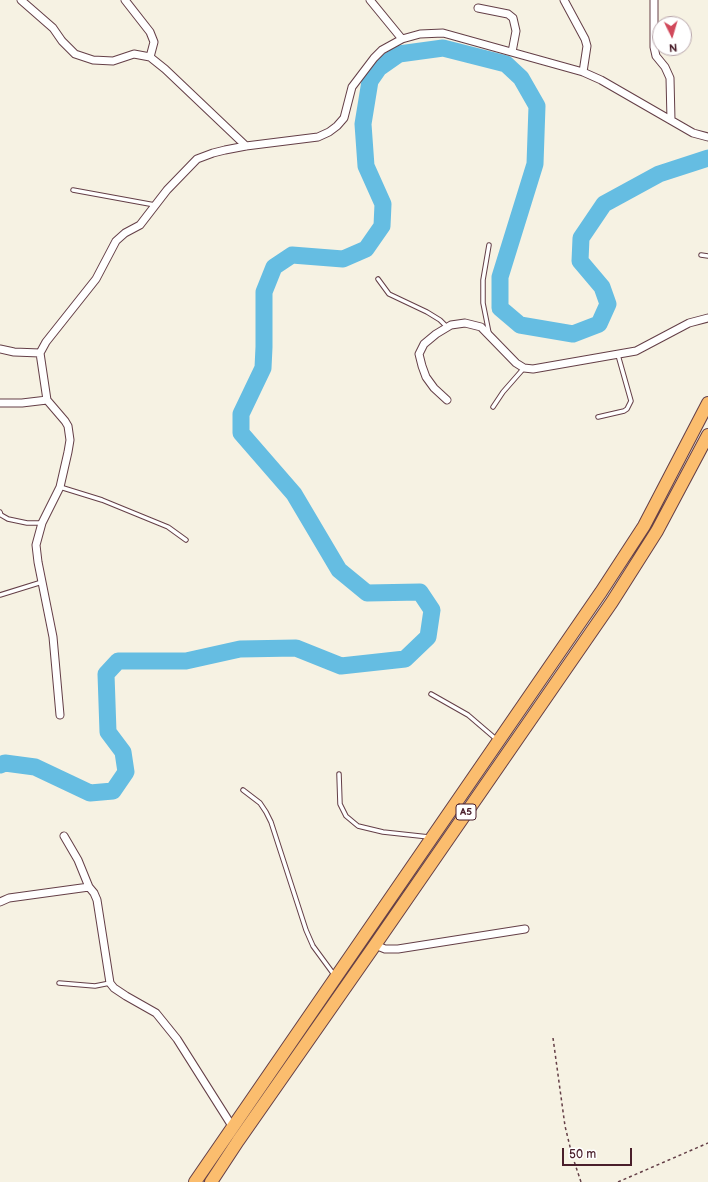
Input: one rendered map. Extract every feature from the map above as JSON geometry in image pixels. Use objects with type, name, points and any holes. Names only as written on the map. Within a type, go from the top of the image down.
[{"type":"highway","name":"A5","points":[[195,1182],[232,1126],[601,592],[644,526],[708,403]]},
{"type":"highway","name":"A5","points":[[212,1182],[238,1141],[376,945],[612,602],[657,531],[708,435]]},
{"type":"street","points":[[21,0],[53,28],[62,41],[75,54],[93,60],[113,61],[134,54],[150,57],[165,69],[246,146]]},
{"type":"street","points":[[125,0],[150,32],[154,42],[150,57]]},
{"type":"street","points":[[131,8],[135,0]]},
{"type":"street","points":[[370,0],[402,39]]},
{"type":"street","points":[[564,0],[585,39],[587,46],[583,72]]},
{"type":"street","points":[[654,0],[654,47],[656,56],[665,67],[670,78],[671,120]]},
{"type":"street","points":[[478,8],[508,14],[513,18],[516,31],[512,52]]},
{"type":"street","points":[[60,715],[53,637],[36,545],[42,523],[60,487],[70,440],[68,426],[47,400],[40,353],[46,342],[96,279],[116,241],[125,233],[140,225],[167,190],[197,159],[213,153],[246,146],[318,137],[329,132],[344,118],[352,87],[368,65],[382,50],[402,39],[420,34],[443,33],[583,72],[601,80],[693,133],[708,137]]},
{"type":"street","points":[[447,400],[434,388],[426,376],[422,366],[420,354],[424,344],[436,334],[451,325],[465,323],[481,327],[516,363],[524,368],[533,369],[636,351],[689,323],[708,318]]},
{"type":"street","points":[[0,349],[14,352],[40,353]]},
{"type":"street","points":[[0,403],[22,403],[47,400]]},
{"type":"street","points":[[64,836],[78,860],[88,887],[94,893],[97,900],[110,983],[114,988],[126,996],[156,1013],[177,1039],[232,1126]]},
{"type":"street","points":[[0,902],[9,898],[88,887]]},
{"type":"street","points":[[376,945],[385,949],[398,949],[525,929]]},
{"type":"lane","points":[[73,190],[155,205]]},
{"type":"lane","points":[[489,245],[483,280],[483,303],[489,334]]},
{"type":"lane","points":[[701,255],[708,256]]},
{"type":"lane","points":[[378,279],[388,294],[426,312],[440,320],[447,327]]},
{"type":"lane","points":[[598,417],[624,411],[627,409],[631,401],[618,355]]},
{"type":"lane","points":[[493,407],[503,392],[524,368]]},
{"type":"lane","points":[[60,487],[102,500],[168,527],[186,540]]},
{"type":"lane","points":[[0,512],[8,519],[28,523],[42,523]]},
{"type":"lane","points":[[0,595],[42,582]]},
{"type":"lane","points":[[431,694],[468,715],[499,741]]},
{"type":"lane","points":[[339,774],[340,804],[346,816],[358,826],[383,832],[432,837]]},
{"type":"lane","points":[[243,790],[260,803],[271,822],[311,941],[317,952],[336,976]]},
{"type":"lane","points":[[59,983],[80,986],[95,986],[110,983]]},
{"type":"path","points":[[553,1038],[565,1126],[572,1155],[581,1182]]},
{"type":"path","points":[[618,1182],[708,1143]]},
{"type":"waterway","points":[[0,765],[5,763],[35,767],[90,793],[113,791],[126,772],[123,752],[108,732],[106,674],[118,661],[186,661],[240,649],[296,648],[341,666],[405,659],[428,637],[432,610],[420,592],[367,593],[339,570],[294,494],[241,433],[241,414],[263,368],[264,292],[274,267],[292,255],[343,259],[366,249],[382,226],[383,204],[366,166],[363,124],[370,81],[379,68],[399,54],[443,48],[506,64],[521,78],[537,106],[535,164],[500,277],[500,308],[520,325],[573,334],[599,324],[608,304],[602,287],[580,261],[581,238],[604,204],[659,174],[708,158]]}]
